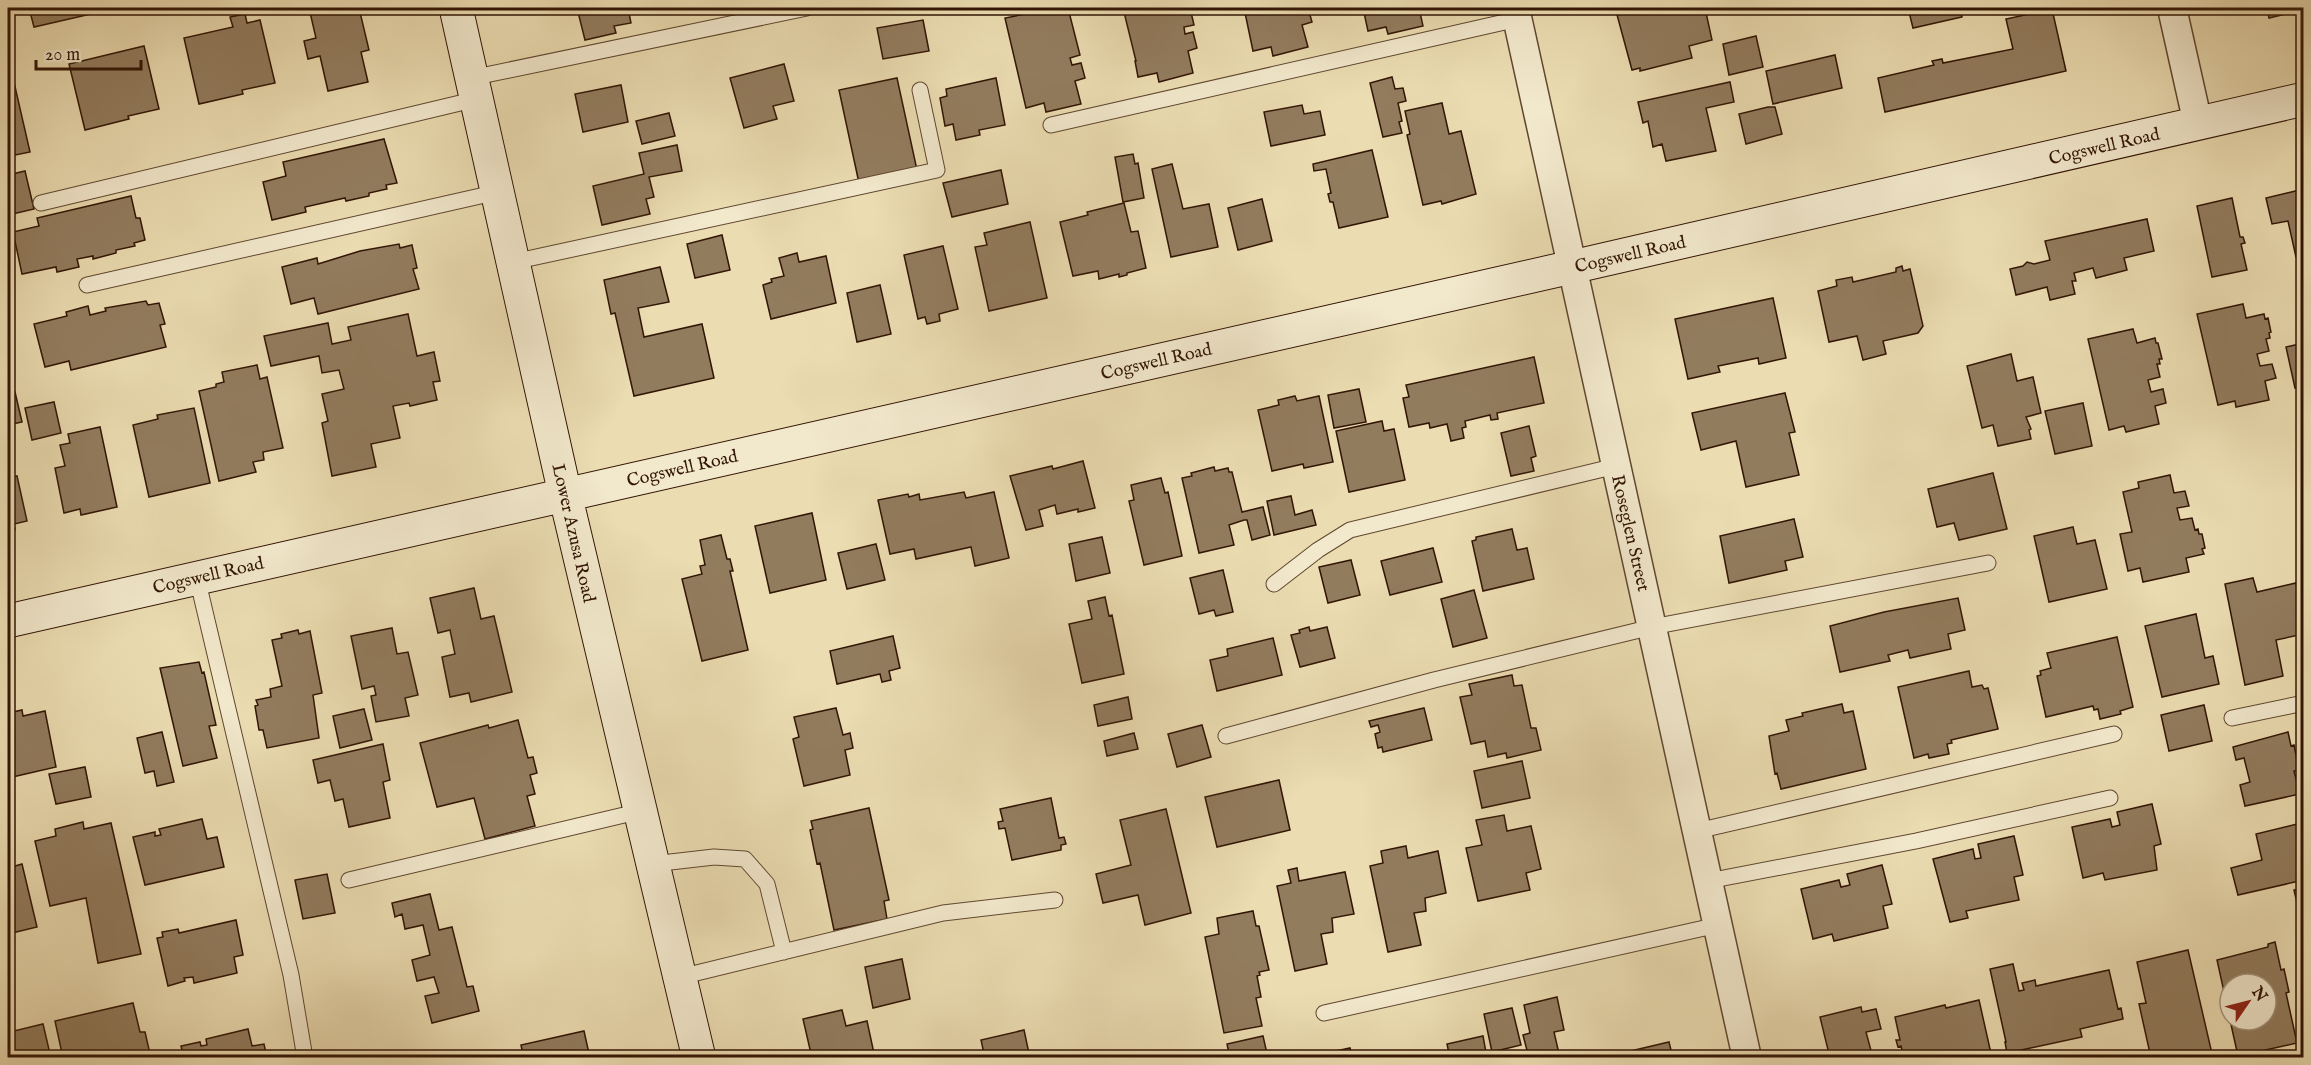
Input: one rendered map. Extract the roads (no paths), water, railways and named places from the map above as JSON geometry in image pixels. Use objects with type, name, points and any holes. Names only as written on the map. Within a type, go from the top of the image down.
[{"type":"street","name":"Lower Azusa Road","points":[[456,8],[565,494],[699,1058]]},
{"type":"street","points":[[2172,8],[2198,124]]},
{"type":"street","name":"Roseglen Street","points":[[1516,13],[1747,1058]]},
{"type":"street","name":"Cogswell Road","points":[[8,621],[2304,99]]},
{"type":"lane","points":[[41,204],[474,89],[807,8]]},
{"type":"lane","points":[[1051,125],[1516,13]]},
{"type":"lane","points":[[513,262],[937,170],[920,90]]},
{"type":"lane","points":[[87,285],[498,192]]},
{"type":"lane","points":[[1274,584],[1318,550],[1350,530],[1616,466]]},
{"type":"lane","points":[[1226,736],[1434,680],[1652,627],[1988,563]]},
{"type":"lane","points":[[197,578],[288,964],[305,1058]]},
{"type":"lane","points":[[2232,718],[2304,703]]},
{"type":"lane","points":[[1697,831],[2114,734]]},
{"type":"lane","points":[[1708,881],[1916,841],[2110,798]]},
{"type":"lane","points":[[349,880],[640,811]]},
{"type":"lane","points":[[653,864],[714,857],[745,859],[767,884],[784,952]]},
{"type":"lane","points":[[680,977],[943,913],[1055,900]]},
{"type":"lane","points":[[1324,1013],[1718,925]]}]
